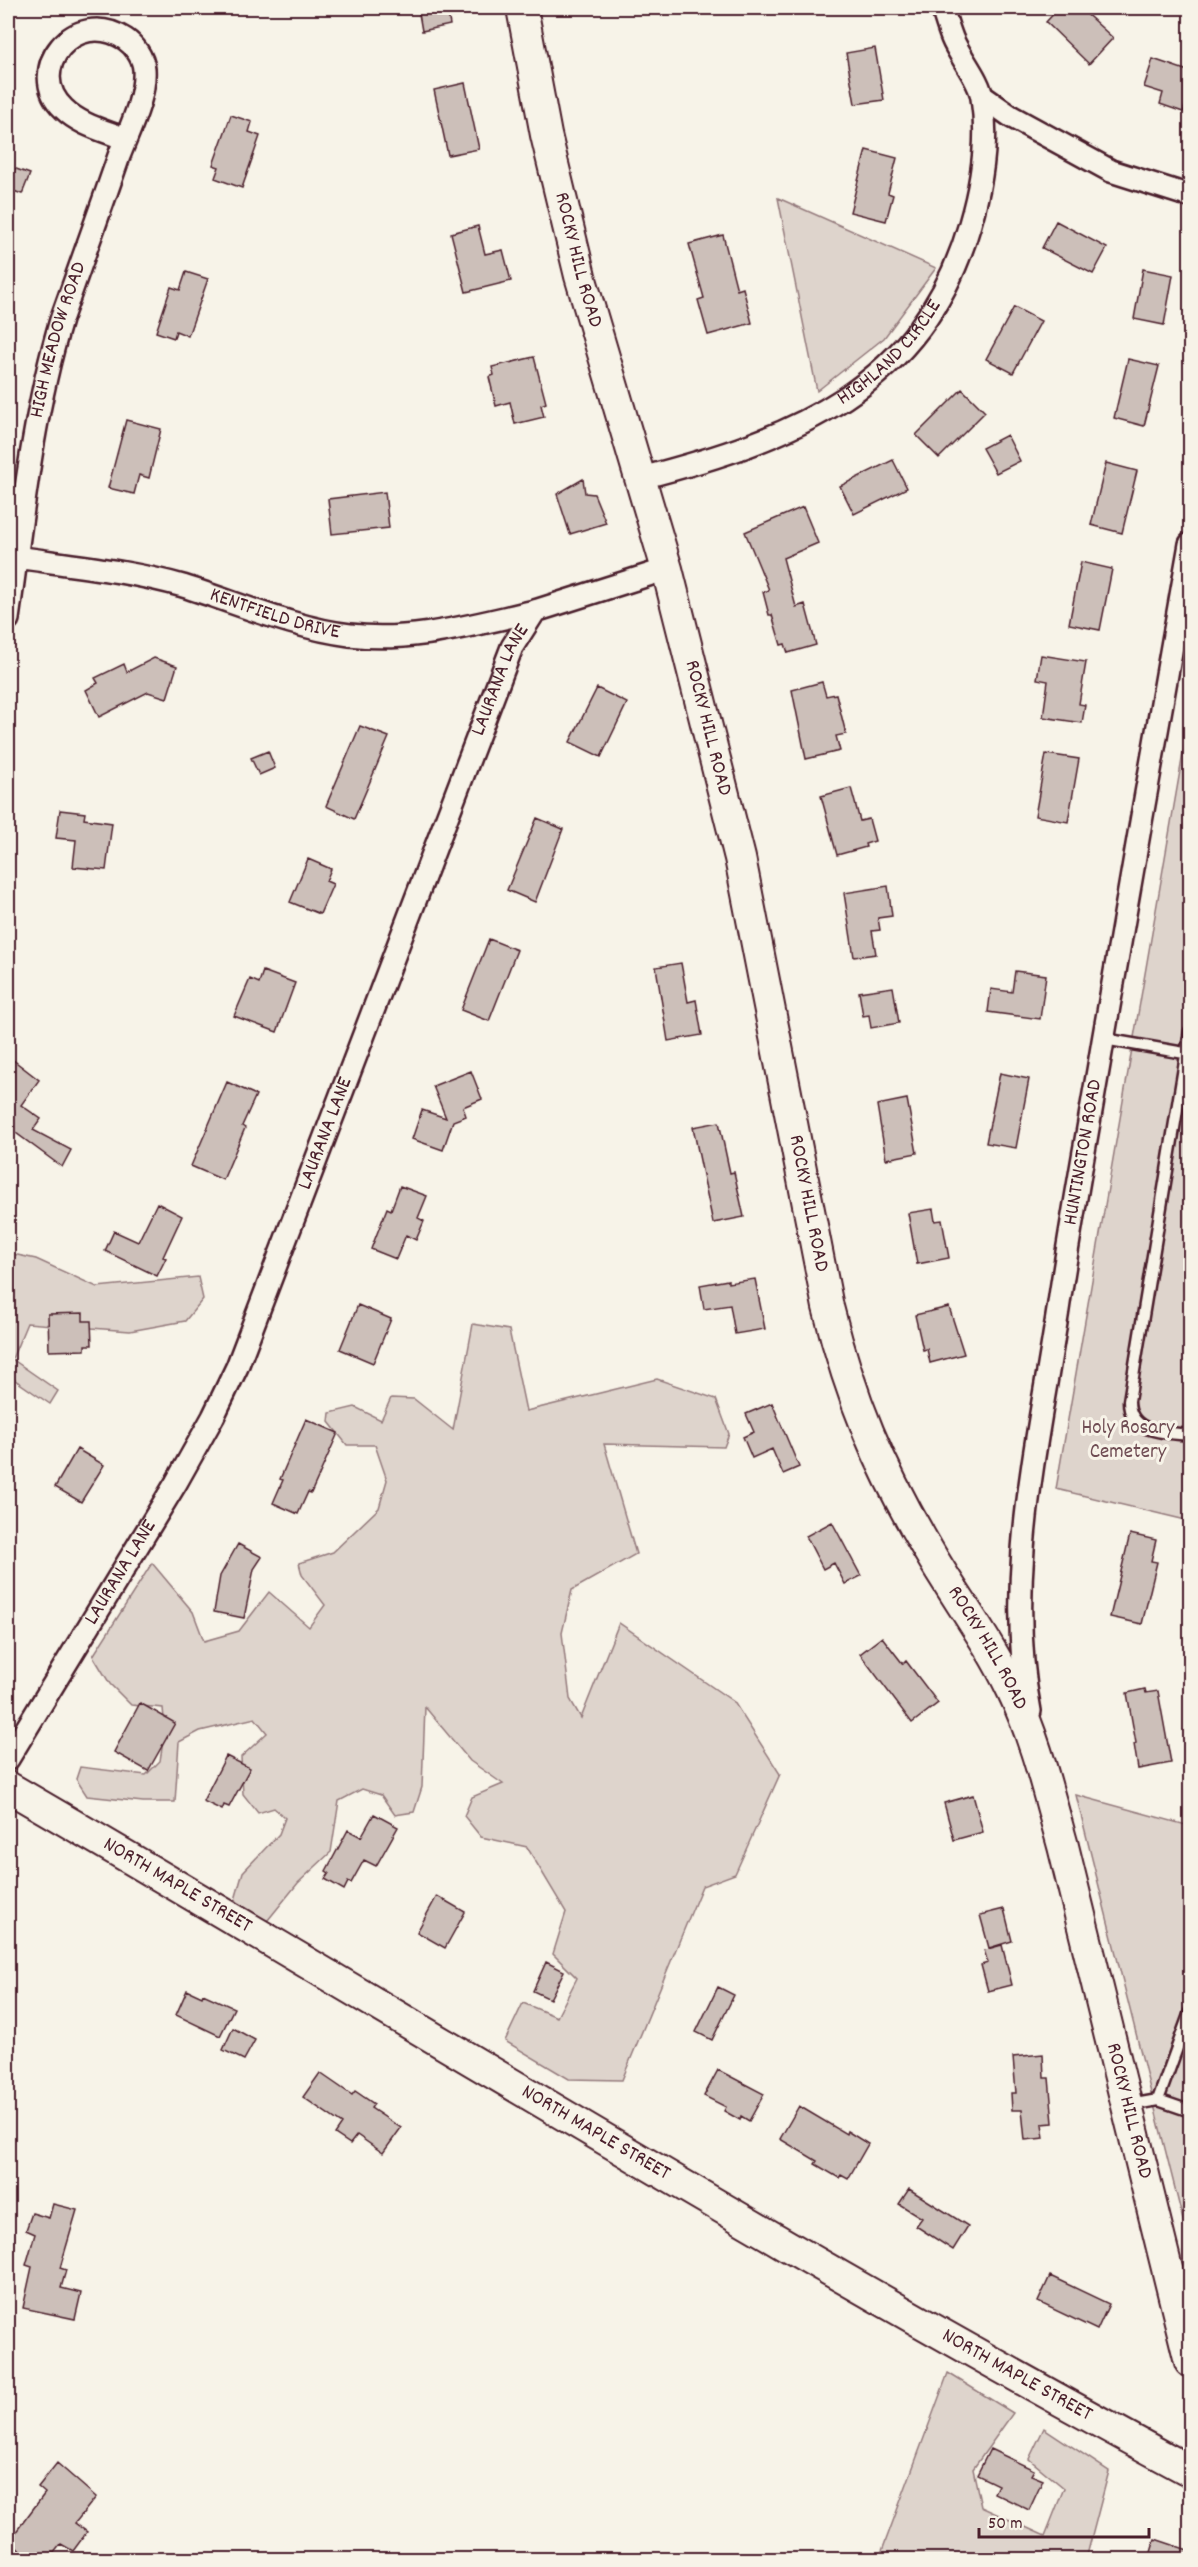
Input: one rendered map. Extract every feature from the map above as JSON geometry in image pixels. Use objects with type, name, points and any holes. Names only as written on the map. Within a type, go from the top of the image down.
[{"type":"street","name":"ROCKY HILL ROAD","points":[[522,8],[546,135],[567,224],[598,340],[667,569],[740,858],[828,1308],[847,1376],[881,1465],[1012,1690],[1040,1764],[1063,1845],[1191,2362]]},
{"type":"street","name":"HIGHLAND CIRCLE","points":[[641,478],[742,449],[804,424],[865,385],[903,349],[938,300],[953,272],[965,241],[986,153],[982,96],[952,38],[942,8]]},
{"type":"street","name":"HIGH MEADOW ROAD","points":[[8,619],[34,427],[53,347],[125,139],[144,84],[144,67],[131,43],[114,32],[92,29],[75,34],[58,48],[55,55],[50,72],[53,95],[63,109],[79,120],[125,139]]},
{"type":"street","name":"HIGHLAND CIRCLE","points":[[982,96],[1012,117],[1111,171],[1191,196]]},
{"type":"street","name":"HUNTINGTON ROAD","points":[[1040,1764],[1028,1701],[1020,1639],[1022,1556],[1069,1233],[1104,1039],[1124,908],[1191,544]]},
{"type":"street","name":"KENTFIELD DRIVE","points":[[16,556],[181,586],[305,626],[350,635],[386,637],[423,634],[535,610]]},
{"type":"street","name":"LAURANA LANE","points":[[8,1759],[181,1474],[213,1417],[237,1367],[512,647],[535,610],[667,569]]},
{"type":"street","name":"NORTH MAPLE STREET","points":[[8,1786],[874,2295],[1053,2398],[1191,2471]]},
{"type":"lane","points":[[1191,1031],[1129,1410],[1137,1424],[1145,1429],[1191,1435]]},
{"type":"lane","points":[[1104,1039],[1189,1054]]},
{"type":"lane","points":[[1158,2100],[1191,2012]]},
{"type":"lane","points":[[1127,2106],[1158,2100],[1191,2111]]},
{"type":"green space","points":[[778,198],[936,268],[884,338],[817,391]]},
{"type":"green space","name":"Holy Rosary Cemetery","points":[[1190,713],[1190,1521],[1056,1489]]},
{"type":"green space","points":[[8,1253],[36,1259],[97,1287],[198,1277],[203,1299],[185,1321],[130,1331],[27,1323],[12,1359],[58,1391],[50,1404],[8,1375]]},
{"type":"green space","points":[[473,1324],[509,1330],[526,1411],[657,1379],[716,1399],[729,1434],[724,1447],[604,1444],[636,1554],[572,1590],[562,1633],[570,1699],[581,1718],[619,1623],[734,1702],[780,1774],[735,1874],[702,1886],[622,2080],[569,2079],[505,2041],[523,2003],[557,2017],[577,1978],[553,1954],[566,1912],[527,1847],[481,1837],[464,1816],[472,1797],[503,1784],[470,1761],[425,1707],[422,1787],[414,1812],[395,1815],[381,1795],[362,1789],[339,1801],[331,1852],[298,1883],[268,1920],[247,1920],[235,1900],[243,1872],[279,1834],[285,1818],[274,1808],[258,1813],[243,1794],[241,1757],[267,1733],[255,1718],[200,1731],[179,1742],[175,1802],[143,1802],[87,1796],[76,1779],[80,1767],[146,1775],[160,1761],[165,1729],[163,1708],[131,1705],[110,1684],[93,1656],[152,1563],[193,1612],[204,1641],[239,1631],[269,1592],[309,1627],[325,1605],[302,1575],[299,1563],[333,1552],[379,1508],[387,1480],[375,1445],[347,1445],[329,1422],[330,1413],[355,1407],[381,1420],[391,1398],[414,1399],[453,1430]]},
{"type":"green space","points":[[1076,1795],[1190,1826],[1190,2248]]},
{"type":"green space","points":[[948,2373],[1013,2413],[973,2469],[981,2507],[1045,2536],[1064,2488],[1029,2459],[1044,2428],[1109,2471],[1086,2559],[879,2559]]},
{"type":"building","points":[[418,8],[447,8],[450,25],[422,31]]},
{"type":"building","points":[[1059,8],[1080,8],[1113,38],[1089,64],[1046,22]]},
{"type":"building","points":[[875,48],[884,100],[855,104],[846,53]]},
{"type":"building","points":[[1153,59],[1191,72],[1191,102],[1187,101],[1183,112],[1160,104],[1163,93],[1144,87]]},
{"type":"building","points":[[465,83],[479,149],[448,155],[434,90]]},
{"type":"building","points":[[231,115],[252,122],[249,132],[260,136],[242,188],[215,178],[219,167],[213,165]]},
{"type":"building","points":[[866,150],[897,158],[888,193],[893,195],[886,221],[850,212]]},
{"type":"building","points":[[8,166],[30,174],[22,194],[8,189]]},
{"type":"building","points":[[1056,221],[1107,248],[1093,274],[1042,248]]},
{"type":"building","points":[[478,226],[485,254],[503,250],[511,281],[466,292],[451,233]]},
{"type":"building","points":[[723,235],[737,290],[743,288],[752,323],[708,335],[698,300],[704,298],[689,244]]},
{"type":"building","points":[[1143,269],[1173,275],[1164,325],[1134,319]]},
{"type":"building","points":[[186,272],[208,279],[188,336],[176,331],[174,338],[156,332],[171,287],[180,290]]},
{"type":"building","points":[[1014,307],[1041,321],[1013,373],[986,359]]},
{"type":"building","points":[[534,357],[546,403],[541,405],[544,417],[515,424],[510,402],[496,406],[489,377],[494,375],[492,367]]},
{"type":"building","points":[[1128,359],[1159,366],[1144,426],[1114,418]]},
{"type":"building","points":[[962,389],[985,412],[939,458],[916,435]]},
{"type":"building","points":[[126,420],[161,429],[149,478],[139,475],[134,494],[108,488]]},
{"type":"building","points":[[1007,435],[1020,461],[996,473],[982,448]]},
{"type":"building","points":[[893,460],[907,488],[854,514],[840,486]]},
{"type":"building","points":[[1106,463],[1137,471],[1122,533],[1091,525]]},
{"type":"building","points":[[583,479],[585,493],[594,494],[606,523],[570,534],[557,494]]},
{"type":"building","points":[[385,492],[389,528],[332,534],[328,499]]},
{"type":"building","points":[[803,507],[818,543],[783,558],[796,607],[805,604],[816,645],[788,653],[785,644],[781,645],[772,615],[769,615],[763,592],[769,590],[745,532]]},
{"type":"building","points":[[1081,562],[1112,569],[1100,630],[1069,624]]},
{"type":"building","points":[[1041,655],[1086,662],[1079,704],[1085,705],[1082,723],[1043,717],[1048,681],[1037,679]]},
{"type":"building","points":[[154,658],[177,666],[167,698],[148,692],[99,717],[86,690],[98,683],[95,678],[124,664],[127,672]]},
{"type":"building","points":[[822,682],[826,696],[836,694],[846,734],[836,736],[840,751],[806,759],[792,690]]},
{"type":"building","points":[[597,688],[627,703],[601,757],[570,742]]},
{"type":"building","points":[[360,726],[389,737],[354,819],[326,806]]},
{"type":"building","points":[[268,751],[275,768],[259,775],[251,758]]},
{"type":"building","points":[[1046,754],[1079,759],[1068,822],[1035,816]]},
{"type":"building","points":[[851,788],[860,821],[869,819],[875,841],[865,844],[866,847],[837,855],[821,796]]},
{"type":"building","points":[[60,810],[85,813],[84,819],[112,823],[106,870],[73,867],[76,840],[56,838]]},
{"type":"building","points":[[537,818],[563,829],[535,902],[507,890]]},
{"type":"building","points":[[308,859],[331,869],[326,881],[333,884],[320,914],[290,902]]},
{"type":"building","points":[[888,886],[892,916],[878,918],[880,930],[872,931],[876,954],[854,957],[844,893]]},
{"type":"building","points":[[489,939],[517,950],[489,1021],[461,1010]]},
{"type":"building","points":[[681,963],[688,1002],[696,1000],[702,1035],[668,1041],[656,967]]},
{"type":"building","points":[[263,971],[295,983],[277,1032],[234,1016],[250,979],[259,983]]},
{"type":"building","points":[[1015,971],[1046,975],[1040,1019],[988,1012],[991,989],[1012,992]]},
{"type":"building","points":[[893,987],[899,1023],[871,1028],[869,1015],[863,1016],[859,992]]},
{"type":"building","points":[[8,1056],[39,1080],[21,1105],[41,1119],[33,1130],[71,1150],[62,1167],[8,1127]]},
{"type":"building","points":[[471,1071],[482,1099],[463,1107],[466,1116],[453,1121],[443,1150],[412,1139],[422,1110],[446,1118],[433,1086]]},
{"type":"building","points":[[1000,1073],[1029,1079],[1016,1148],[986,1143]]},
{"type":"building","points":[[227,1082],[256,1095],[242,1126],[245,1128],[223,1180],[191,1166]]},
{"type":"building","points":[[907,1099],[917,1153],[886,1159],[877,1105]]},
{"type":"building","points":[[719,1122],[730,1173],[734,1172],[744,1217],[713,1223],[693,1127]]},
{"type":"building","points":[[400,1186],[427,1196],[418,1218],[424,1221],[416,1240],[406,1235],[396,1259],[371,1249],[387,1208],[391,1210]]},
{"type":"building","points":[[157,1203],[182,1216],[157,1276],[105,1251],[114,1231],[138,1242]]},
{"type":"building","points":[[933,1209],[935,1221],[942,1220],[949,1258],[917,1264],[908,1213]]},
{"type":"building","points":[[755,1279],[765,1329],[735,1334],[730,1305],[704,1309],[700,1285],[728,1280],[728,1283]]},
{"type":"building","points":[[358,1305],[391,1319],[373,1363],[340,1349]]},
{"type":"building","points":[[949,1307],[964,1354],[930,1363],[927,1349],[923,1350],[915,1315]]},
{"type":"building","points":[[83,1313],[83,1321],[91,1321],[92,1345],[85,1345],[85,1350],[49,1351],[48,1314]]},
{"type":"building","points":[[772,1403],[799,1467],[783,1474],[772,1449],[752,1458],[743,1437],[754,1432],[746,1414]]},
{"type":"building","points":[[306,1419],[338,1433],[311,1493],[308,1492],[298,1514],[273,1503],[283,1480],[280,1479]]},
{"type":"building","points":[[77,1449],[104,1465],[81,1502],[55,1487]]},
{"type":"building","points":[[832,1522],[861,1576],[845,1584],[834,1563],[823,1569],[806,1536]]},
{"type":"building","points":[[1130,1534],[1156,1540],[1151,1561],[1157,1562],[1142,1624],[1110,1617]]},
{"type":"building","points":[[238,1544],[262,1557],[254,1569],[244,1618],[214,1612],[220,1576]]},
{"type":"building","points":[[882,1637],[903,1664],[906,1661],[938,1703],[912,1723],[860,1654]]},
{"type":"building","points":[[1145,1689],[1146,1693],[1158,1691],[1171,1763],[1138,1769],[1127,1693]]},
{"type":"building","points":[[140,1703],[175,1723],[148,1771],[114,1752]]},
{"type":"building","points":[[226,1756],[250,1768],[229,1807],[224,1805],[222,1810],[203,1801]]},
{"type":"building","points":[[973,1795],[983,1832],[954,1840],[944,1803]]},
{"type":"building","points":[[374,1814],[398,1827],[376,1866],[364,1860],[351,1883],[348,1882],[344,1890],[325,1879],[329,1873],[326,1871],[348,1830],[361,1837]]},
{"type":"building","points":[[437,1896],[465,1912],[445,1948],[417,1932]]},
{"type":"building","points":[[1004,1909],[1012,1941],[989,1948],[980,1915]]},
{"type":"building","points":[[1002,1945],[1012,1985],[988,1991],[981,1965],[988,1963],[984,1950]]},
{"type":"building","points":[[546,1962],[564,1971],[550,1999],[533,1991]]},
{"type":"building","points":[[718,1987],[734,1995],[712,2040],[696,2032]]},
{"type":"building","points":[[187,1990],[202,1997],[203,1994],[234,2008],[220,2036],[176,2015]]},
{"type":"building","points":[[233,2028],[255,2040],[244,2060],[223,2050]]},
{"type":"building","points":[[1043,2054],[1044,2078],[1049,2078],[1053,2123],[1042,2124],[1044,2138],[1025,2140],[1022,2110],[1012,2110],[1011,2093],[1016,2093],[1013,2057]]},
{"type":"building","points":[[718,2070],[764,2094],[749,2121],[741,2116],[740,2120],[724,2111],[726,2107],[704,2096]]},
{"type":"building","points":[[320,2073],[352,2095],[355,2091],[374,2104],[371,2108],[401,2128],[383,2153],[357,2135],[350,2144],[335,2134],[342,2124],[303,2097]]},
{"type":"building","points":[[799,2106],[846,2134],[847,2131],[868,2144],[848,2179],[841,2175],[839,2178],[815,2164],[817,2161],[780,2139]]},
{"type":"building","points":[[909,2189],[968,2226],[953,2250],[916,2226],[922,2218],[899,2204]]},
{"type":"building","points":[[53,2204],[77,2210],[60,2268],[66,2270],[61,2288],[81,2293],[75,2319],[23,2308],[32,2267],[26,2265],[35,2234],[26,2230],[32,2213],[49,2218]]},
{"type":"building","points":[[1050,2276],[1109,2304],[1097,2330],[1038,2302]]},
{"type":"building","points":[[990,2449],[1034,2470],[1031,2475],[1043,2480],[1029,2510],[994,2493],[998,2485],[977,2475]]},
{"type":"building","points":[[57,2463],[96,2497],[75,2523],[87,2532],[73,2551],[61,2544],[49,2559],[30,2559],[9,2541],[45,2493],[38,2487]]},
{"type":"building","points":[[1155,2539],[1191,2551],[1191,2559],[1149,2559]]}]
